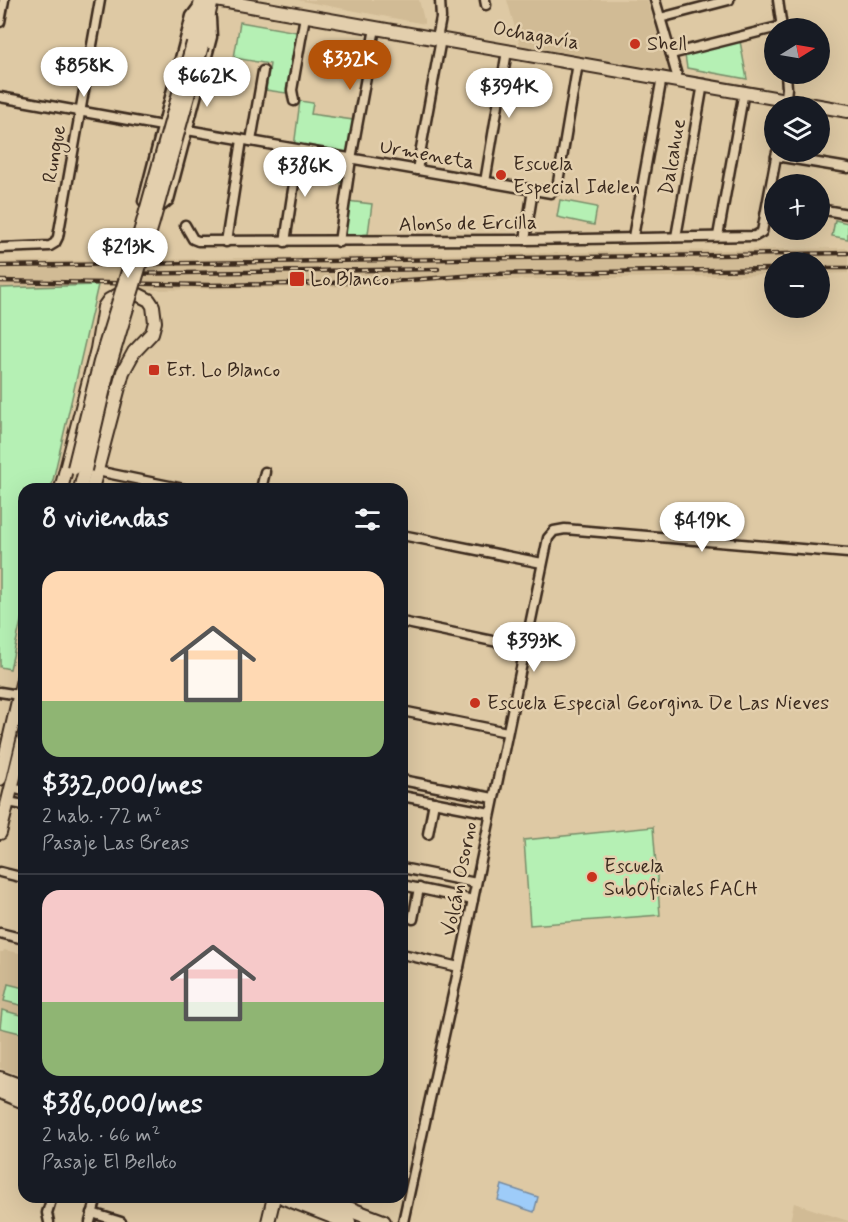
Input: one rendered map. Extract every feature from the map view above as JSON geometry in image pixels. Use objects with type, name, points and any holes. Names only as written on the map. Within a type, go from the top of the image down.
[{"type":"main road","name":"Ochagavía","points":[[208,1],[678,79],[764,97]]},
{"type":"main road","points":[[198,44],[210,14],[208,1]]},
{"type":"main road","points":[[82,483],[108,370],[153,222],[208,1]]},
{"type":"main road","name":"Ochagavía","points":[[830,109],[848,111]]},
{"type":"main road","points":[[63,483],[97,349],[104,307],[109,300],[118,295],[139,295],[153,306],[155,322],[152,333],[134,352],[123,372],[85,470],[74,483]]},
{"type":"main road","points":[[85,470],[90,483]]},
{"type":"main road","points":[[0,779],[3,749],[18,698]]},
{"type":"main road","points":[[0,833],[8,802],[18,789]]},
{"type":"main road","points":[[0,1079],[18,1086]]},
{"type":"main road","points":[[0,1091],[18,1098]]},
{"type":"main road","points":[[268,1222],[273,1203]]},
{"type":"main road","points":[[299,1203],[348,1222]]},
{"type":"main road","points":[[333,1203],[382,1222]]},
{"type":"street","points":[[0,22],[4,0]]},
{"type":"street","name":"Rungue","points":[[0,248],[46,246],[55,243],[59,234],[100,0]]},
{"type":"street","points":[[417,170],[439,39],[440,0]]},
{"type":"street","points":[[655,0],[678,79]]},
{"type":"street","points":[[660,18],[729,0]]},
{"type":"street","points":[[778,0],[781,18]]},
{"type":"street","points":[[136,228],[191,16],[208,1]]},
{"type":"street","points":[[143,199],[149,206],[158,208],[169,200],[212,37],[210,14]]},
{"type":"street","points":[[294,101],[292,92],[305,16]]},
{"type":"street","points":[[339,242],[351,159],[375,28]]},
{"type":"street","points":[[670,54],[764,31]]},
{"type":"street","points":[[485,182],[507,51]]},
{"type":"street","name":"Urmeneta","points":[[188,130],[548,193],[557,188],[578,63]]},
{"type":"street","points":[[226,242],[263,71]]},
{"type":"street","points":[[633,237],[663,77]]},
{"type":"street","name":"Dalcahue","points":[[676,237],[703,84]]},
{"type":"street","points":[[718,236],[744,92]]},
{"type":"street","points":[[0,97],[162,126]]},
{"type":"street","points":[[285,242],[299,150]]},
{"type":"street","points":[[818,162],[848,168]]},
{"type":"street","points":[[525,240],[533,190]]},
{"type":"street","points":[[830,211],[848,214]]},
{"type":"street","name":"Alonso de Ercilla","points":[[185,225],[195,241],[339,242],[759,235],[764,221]]},
{"type":"street","points":[[85,470],[153,483]]},
{"type":"street","points":[[262,483],[265,472]]},
{"type":"street","name":"Volcán Osorno","points":[[408,1199],[459,967],[542,563],[547,542],[554,531],[565,529],[848,553]]},
{"type":"street","points":[[408,536],[542,563]]},
{"type":"street","points":[[408,623],[526,648]]},
{"type":"street","points":[[0,692],[18,695]]},
{"type":"street","points":[[408,712],[507,732]]},
{"type":"street","points":[[3,749],[18,753]]},
{"type":"street","points":[[408,781],[493,798]]},
{"type":"street","points":[[408,796],[490,813]]},
{"type":"street","points":[[8,802],[18,804]]},
{"type":"street","points":[[428,834],[434,802]]},
{"type":"street","points":[[408,869],[476,883]]},
{"type":"street","points":[[0,872],[18,876]]},
{"type":"street","points":[[408,886],[473,900]]},
{"type":"street","points":[[413,919],[419,888]]},
{"type":"street","points":[[0,933],[18,938]]},
{"type":"street","points":[[408,955],[459,967]]},
{"type":"street","points":[[49,1222],[50,1203]]},
{"type":"street","name":"Volcán Osorno","points":[[403,1222],[407,1203]]},
{"type":"street","points":[[91,1217],[121,1222]]},
{"type":"shaded area","points":[[297,0],[419,0],[425,24]]},
{"type":"shaded area","points":[[507,0],[647,0],[669,71],[520,45]]},
{"type":"shaded area","points":[[848,248],[848,273],[830,274],[830,252],[764,252],[764,275],[444,281],[373,286],[151,290],[98,285],[0,288],[0,262]]},
{"type":"shaded area","points":[[4,950],[18,953],[18,1074],[0,1068],[0,952]]},
{"type":"shaded area","points":[[794,1203],[848,1221],[848,1222],[790,1222]]},
{"type":"green space","points":[[240,22],[297,32],[286,93],[266,90],[270,64],[234,58]]},
{"type":"green space","points":[[740,41],[747,79],[687,68],[685,55]]},
{"type":"green space","points":[[300,101],[313,103],[311,114],[353,120],[348,155],[294,147]]},
{"type":"green space","points":[[297,159],[345,166],[342,183],[294,176]]},
{"type":"green space","points":[[560,200],[597,207],[594,225],[557,217]]},
{"type":"green space","points":[[347,201],[372,204],[368,234],[342,237]]},
{"type":"green space","points":[[835,220],[848,223],[848,239],[832,236]]},
{"type":"green space","points":[[98,285],[52,483],[18,483],[18,634],[10,669],[0,667],[0,288]]},
{"type":"green space","name":"Escuela SubOficiales FACH","points":[[653,827],[660,915],[530,925],[524,840]]},
{"type":"green space","points":[[8,984],[18,986],[18,1004],[4,1001]]},
{"type":"green space","points":[[2,1010],[18,1014],[18,1032],[0,1028]]},
{"type":"water","points":[[502,1185],[538,1197],[534,1212],[498,1200]]},
{"type":"railway","points":[[0,266],[848,253]]},
{"type":"railway","points":[[830,268],[848,268]]},
{"type":"railway","points":[[123,274],[438,269]]},
{"type":"railway","points":[[0,281],[208,285],[296,284],[395,281],[490,274],[764,269]]},
{"type":"place","name":"Shell","points":[[635,44]]},
{"type":"place","name":"Escuela Especial Idelen","points":[[501,175]]},
{"type":"place","name":"Lo Blanco","points":[[297,279]]},
{"type":"place","name":"Est. Lo Blanco","points":[[154,370]]},
{"type":"place","name":"Escuela Especial Georgina De Las Nieves","points":[[475,703]]},
{"type":"place","name":"Escuela SubOficiales FACH","points":[[592,877]]}]
